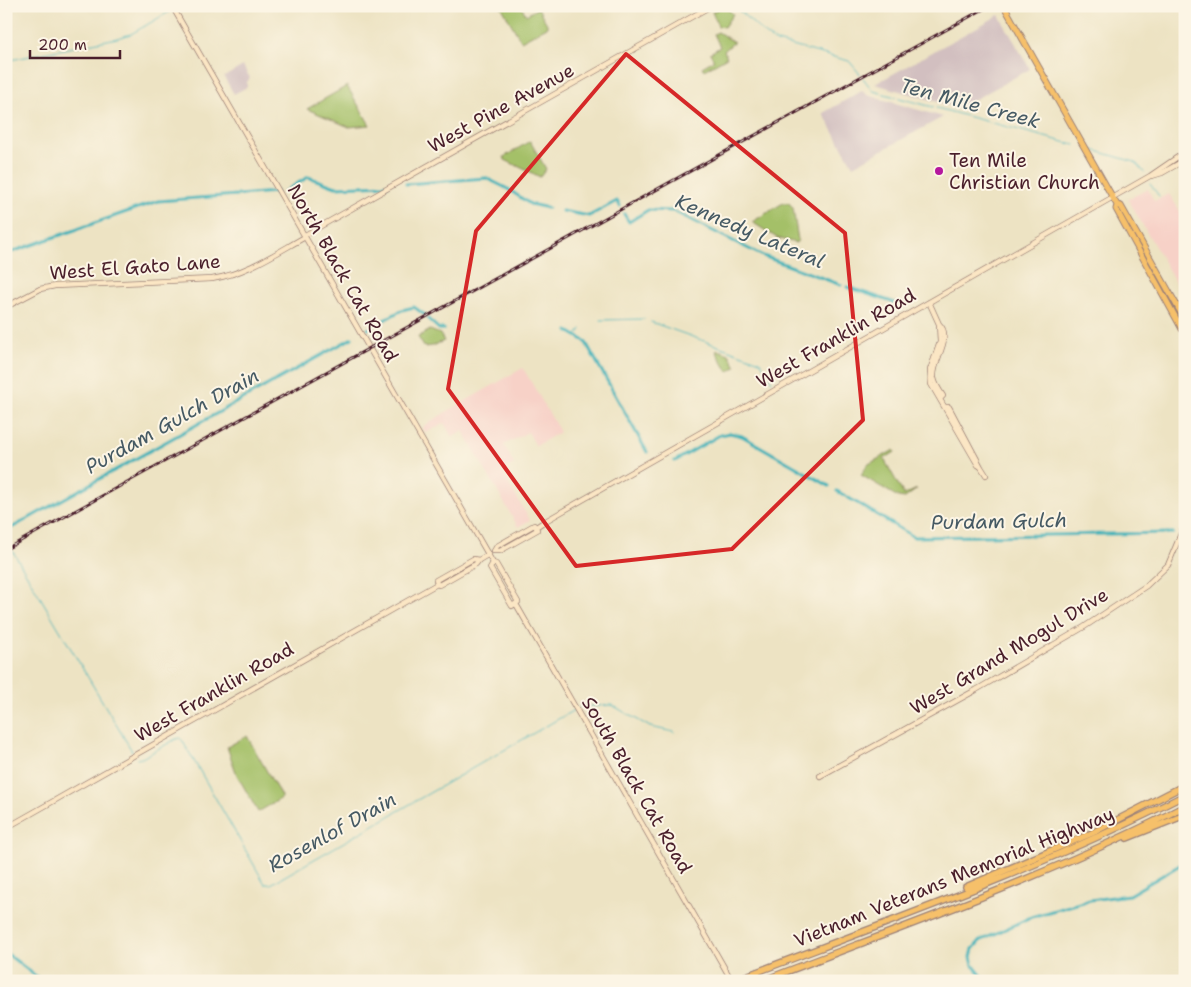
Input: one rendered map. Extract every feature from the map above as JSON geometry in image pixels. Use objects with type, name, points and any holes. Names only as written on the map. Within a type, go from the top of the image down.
[{"type":"highway","points":[[882,924],[1092,833],[1185,785]]},
{"type":"highway","name":"Vietnam Veterans Memorial Highway","points":[[732,981],[1056,856],[1185,795]]},
{"type":"highway","name":"Vietnam Veterans Memorial Highway","points":[[762,981],[1038,874],[1106,845],[1185,806]]},
{"type":"highway","points":[[1106,845],[1137,836],[1185,816]]},
{"type":"main road","name":"North Black Cat Road","points":[[172,6],[488,555]]},
{"type":"main road","name":"West Pine Avenue","points":[[239,272],[711,6]]},
{"type":"main road","points":[[1004,6],[1112,197],[1117,205],[1121,206],[1155,264],[1185,320]]},
{"type":"main road","name":"West Franklin Road","points":[[6,828],[437,584],[436,580],[473,558],[479,560],[488,555],[497,546],[534,525],[536,526],[1150,176],[1185,152]]},
{"type":"main road","name":"West Franklin Road","points":[[1150,176],[1162,173],[1185,160]]},
{"type":"main road","points":[[1117,205],[1116,209],[1182,329],[1185,330]]},
{"type":"main road","name":"West El Gato Lane","points":[[6,307],[40,289],[50,287],[212,280],[239,272]]},
{"type":"main road","points":[[929,302],[939,324],[944,330],[944,343],[934,365],[934,377],[943,396],[941,398],[974,458],[986,475]]},
{"type":"main road","name":"West Grand Mogul Drive","points":[[820,776],[976,690],[1084,627],[1146,586],[1168,565],[1185,524]]},
{"type":"main road","name":"South Black Cat Road","points":[[488,555],[492,563],[490,568],[498,582],[512,606],[516,604],[732,981]]},
{"type":"highlighted area","points":[[626,54],[845,233],[863,420],[732,549],[576,566],[448,389],[476,231]]},
{"type":"shaded area","points":[[999,15],[1030,69],[959,108],[875,84]]},
{"type":"shaded area","points":[[243,66],[250,78],[247,82],[247,87],[234,94],[224,77]]},
{"type":"shaded area","points":[[862,91],[867,95],[943,117],[853,166],[823,113]]},
{"type":"shaded area","points":[[1148,189],[1154,201],[1169,194],[1185,219],[1185,299],[1128,199]]},
{"type":"shaded area","points":[[523,368],[560,432],[536,446],[528,432],[504,445],[514,464],[501,471],[530,520],[518,527],[463,431],[452,437],[444,423],[426,433],[423,429],[424,426],[446,412]]},
{"type":"green space","points":[[501,6],[521,6],[526,15],[538,8],[547,27],[521,41]]},
{"type":"green space","points":[[724,6],[733,14],[724,27],[718,26],[712,12]]},
{"type":"green space","points":[[718,32],[734,42],[724,51],[727,57],[704,70],[702,67],[714,60],[710,53],[720,47],[714,34]]},
{"type":"green space","points":[[347,86],[370,125],[349,127],[307,109]]},
{"type":"green space","points":[[530,141],[546,169],[540,177],[505,160],[504,157]]},
{"type":"green space","points":[[783,203],[789,203],[793,208],[798,240],[796,243],[777,238],[752,222]]},
{"type":"green space","points":[[430,330],[440,334],[444,341],[433,346],[424,347],[418,337]]},
{"type":"green space","points":[[716,351],[729,354],[736,367],[728,372]]},
{"type":"green space","points":[[894,450],[895,452],[884,459],[904,495],[917,489],[905,498],[898,497],[861,475],[867,465]]},
{"type":"green space","points":[[247,736],[282,798],[258,812],[237,775],[227,747]]},
{"type":"waterway","name":"Ten Mile Creek","points":[[734,6],[768,37],[777,42],[849,61],[860,74]]},
{"type":"waterway","name":"Ten Mile Creek","points":[[6,61],[131,34],[169,12]]},
{"type":"waterway","name":"Ten Mile Creek","points":[[863,78],[873,91],[1075,145]]},
{"type":"waterway","name":"Ten Mile Creek","points":[[1093,150],[1135,162],[1144,172]]},
{"type":"waterway","name":"Kennedy Lateral","points":[[285,191],[308,177],[336,187],[387,185]]},
{"type":"waterway","name":"Kennedy Lateral","points":[[406,184],[486,178],[508,189],[530,204],[548,208]]},
{"type":"waterway","name":"Ten Mile Creek","points":[[1150,184],[1159,196]]},
{"type":"waterway","name":"Kennedy Lateral","points":[[6,254],[158,201],[276,192]]},
{"type":"waterway","name":"Kennedy Lateral","points":[[562,211],[589,216],[617,201],[620,206]]},
{"type":"waterway","name":"Kennedy Lateral","points":[[624,214],[629,222],[648,210],[673,211],[763,256],[841,285]]},
{"type":"waterway","name":"Kennedy Lateral","points":[[847,287],[904,306]]},
{"type":"waterway","name":"Purdam Gulch","points":[[368,329],[402,310],[414,307],[425,315]]},
{"type":"waterway","name":"Purdam Gulch","points":[[428,319],[439,329],[444,329]]},
{"type":"waterway","points":[[601,320],[644,319]]},
{"type":"waterway","points":[[651,322],[760,361],[772,381]]},
{"type":"waterway","points":[[577,336],[581,329]]},
{"type":"waterway","name":"Purdam Gulch","points":[[568,331],[585,341],[647,452]]},
{"type":"waterway","name":"Purdam Gulch Drain","points":[[6,531],[352,338]]},
{"type":"waterway","name":"Purdam Gulch","points":[[675,461],[720,435],[730,433],[742,436],[829,486]]},
{"type":"waterway","name":"Purdam Gulch","points":[[837,491],[914,537],[1173,533]]},
{"type":"waterway","name":"Rosenlof Drain","points":[[6,539],[9,544]]},
{"type":"waterway","name":"Rosenlof Drain","points":[[12,550],[132,751]]},
{"type":"waterway","name":"Rosenlof Drain","points":[[579,707],[612,705],[650,727],[674,732]]},
{"type":"waterway","name":"Rosenlof Drain","points":[[137,759],[180,738],[265,884],[271,884],[574,710]]},
{"type":"waterway","points":[[986,981],[973,965],[971,957],[973,949],[980,941],[1031,917],[1090,900],[1129,895],[1185,862]]},
{"type":"waterway","points":[[6,953],[42,981]]},
{"type":"railway","points":[[6,549],[989,6]]},
{"type":"place","name":"Ten Mile Christian Church","points":[[939,171]]}]
